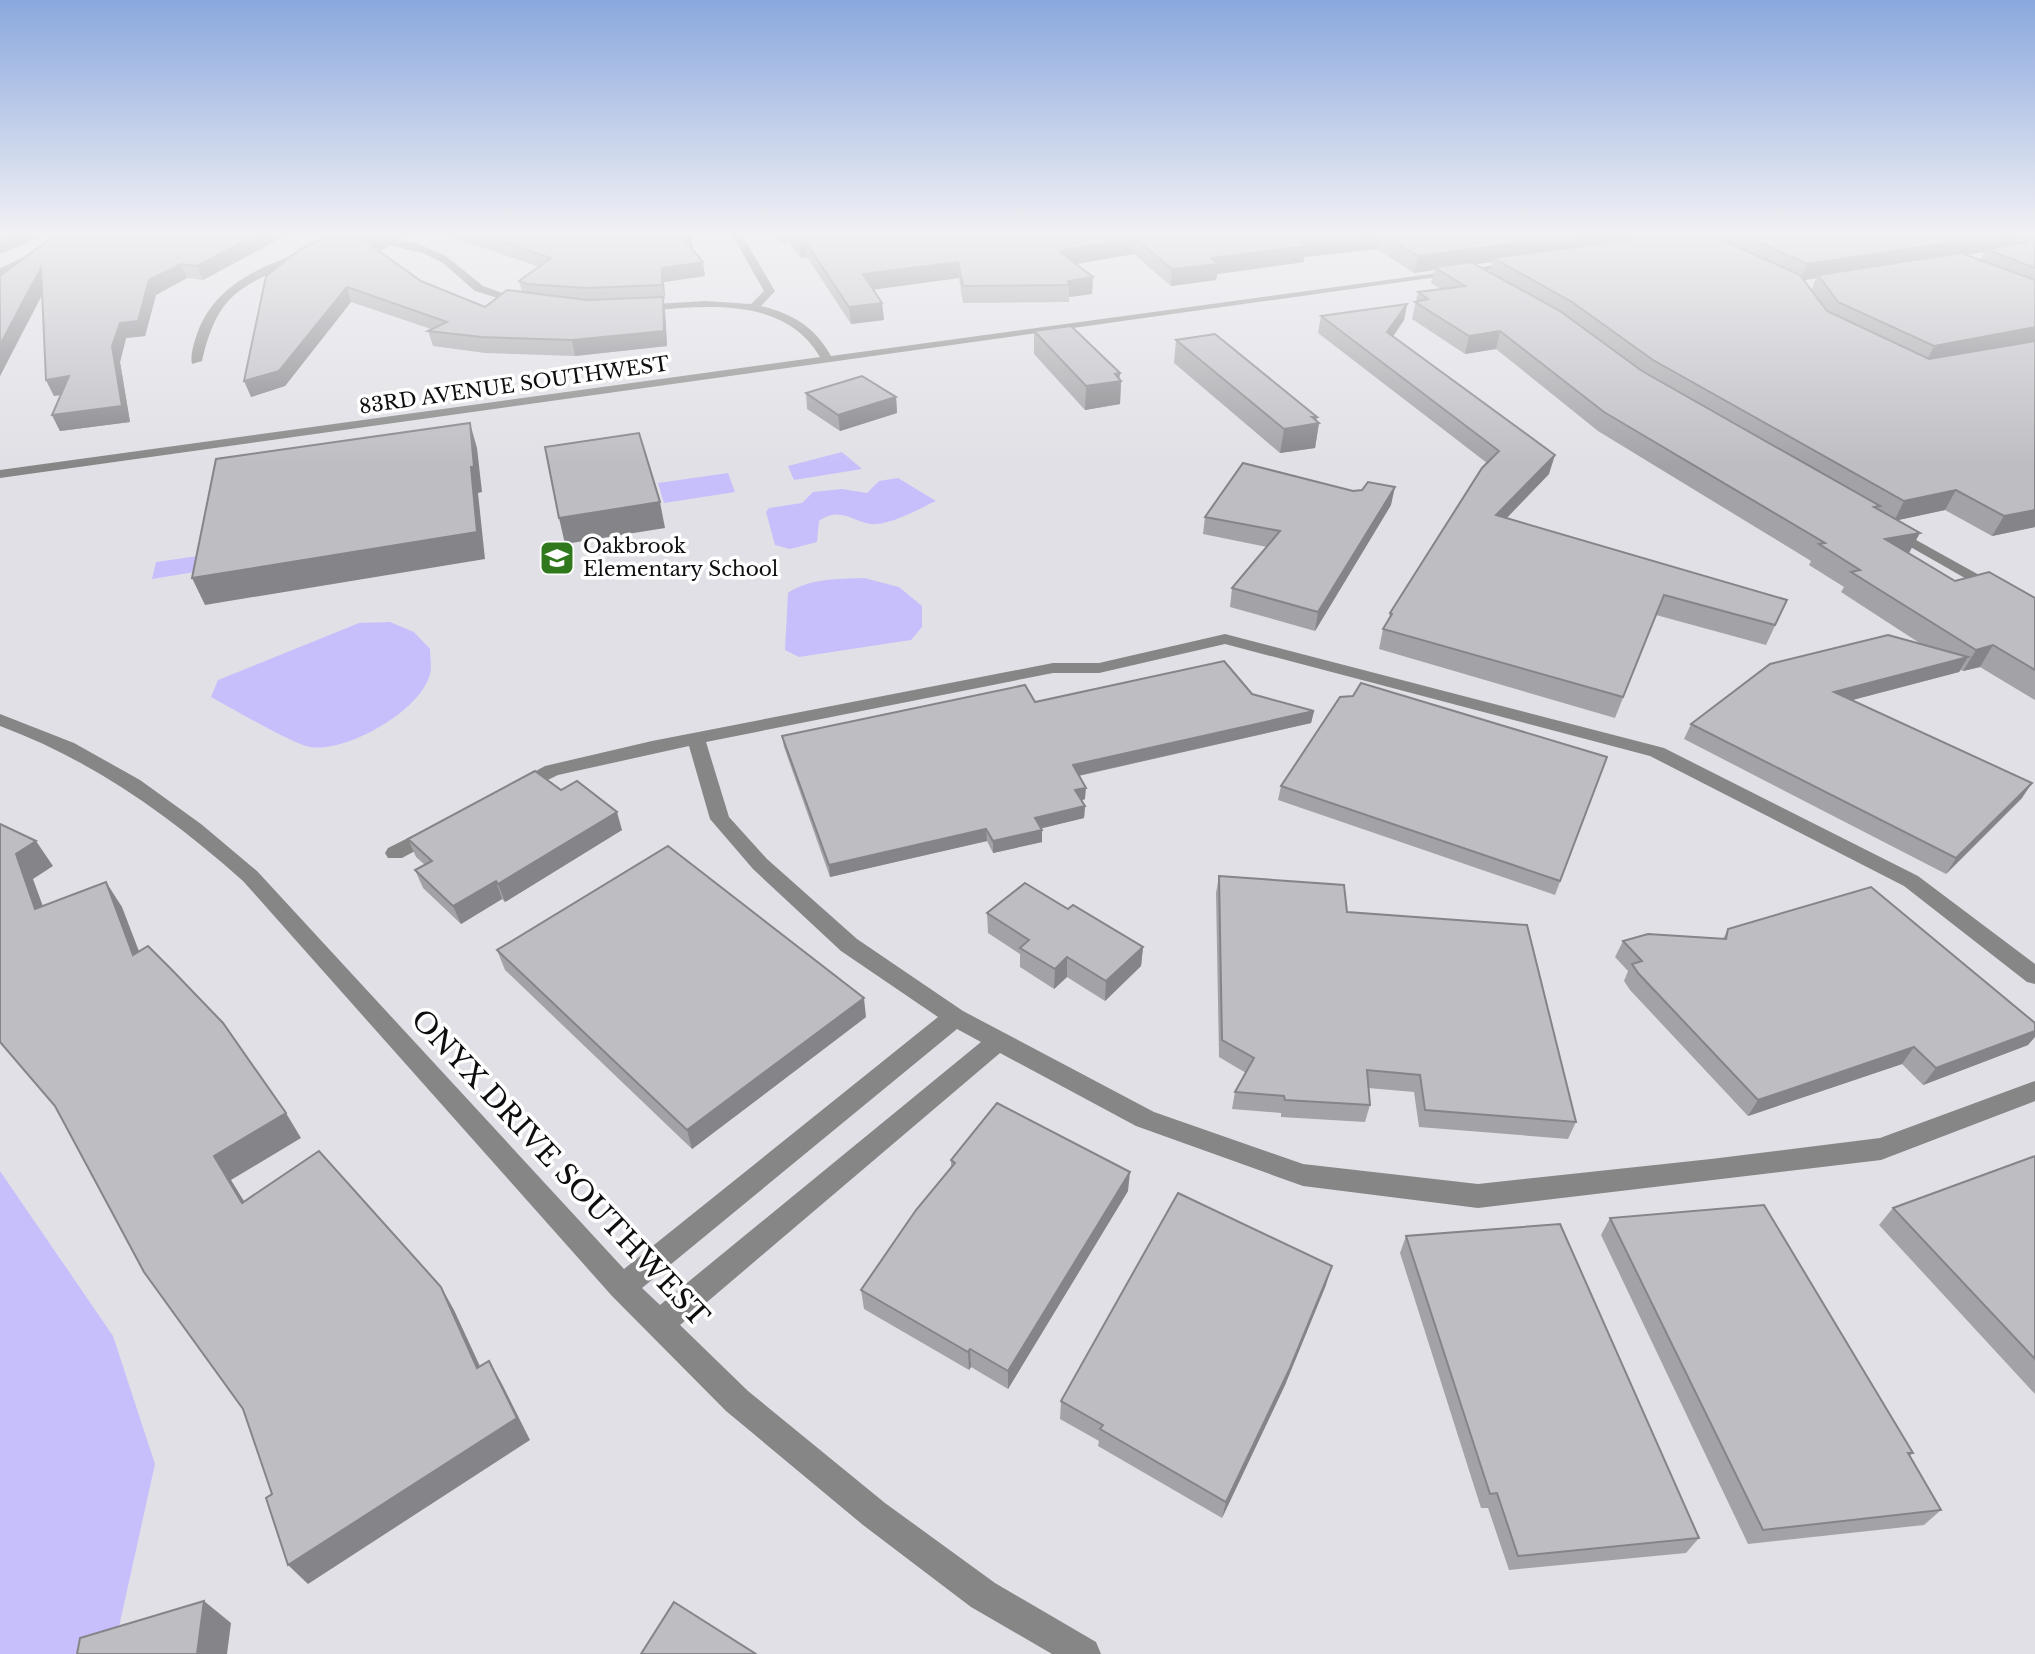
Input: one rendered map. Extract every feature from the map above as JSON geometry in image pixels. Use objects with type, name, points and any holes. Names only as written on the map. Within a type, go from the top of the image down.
[{"type":"street","points":[[196,361],[201,336],[212,310]]},
{"type":"street","points":[[762,310],[811,334],[827,359]]},
{"type":"street","name":"83RD AVENUE SOUTHWEST","points":[[0,474],[1183,310]]},
{"type":"street","points":[[1881,523],[2035,613]]},
{"type":"street","points":[[500,798],[552,770],[1053,668],[1099,668],[1225,639],[1657,752],[1911,881],[2035,976]]},
{"type":"street","name":"ONYX DRIVE SOUTHWEST","points":[[0,720],[87,759],[199,830],[250,876],[622,1287],[737,1401],[874,1514],[983,1595],[1084,1654]]},
{"type":"street","points":[[696,739],[720,819],[760,864],[849,945],[955,1017],[1145,1119],[1303,1175],[1478,1196],[1881,1149],[2035,1091]]},
{"type":"street","points":[[395,853],[447,825]]},
{"type":"street","points":[[622,1287],[955,1017]]},
{"type":"street","points":[[659,1324],[999,1040]]},
{"type":"shaded area","points":[[842,452],[862,469],[794,480],[788,466]]},
{"type":"shaded area","points":[[728,473],[735,492],[664,503],[658,483]]},
{"type":"shaded area","points":[[898,478],[936,501],[885,523],[869,524],[842,515],[827,516],[819,521],[817,542],[790,549],[775,545],[766,512],[769,508],[802,503],[813,492],[842,489],[867,493],[879,481]]},
{"type":"shaded area","points":[[198,556],[195,572],[152,579],[156,562]]},
{"type":"shaded area","points":[[864,578],[899,587],[922,606],[922,627],[911,640],[799,657],[785,650],[788,593],[815,582]]},
{"type":"shaded area","points":[[390,622],[414,632],[430,649],[430,674],[413,702],[380,727],[361,736],[325,747],[302,745],[211,697],[218,680],[359,623]]},
{"type":"shaded area","points":[[0,1171],[113,1336],[155,1464],[113,1654],[0,1654]]},
{"type":"building","points":[[0,310],[19,310],[0,345]]},
{"type":"building","points":[[43,310],[141,310],[138,321],[120,323],[112,346],[122,406],[52,415],[69,376],[46,380]]},
{"type":"building","points":[[259,310],[328,310],[279,371],[244,381]]},
{"type":"building","points":[[413,310],[663,310],[664,331],[572,340],[481,337],[428,331],[447,322]]},
{"type":"building","points":[[1363,310],[1403,310],[1387,332],[1555,455],[1496,515],[1787,600],[1775,625],[1664,595],[1623,697],[1383,629],[1390,613],[1482,468],[1499,451],[1321,316]]},
{"type":"building","points":[[1428,310],[1560,311],[1642,371],[1880,506],[1874,507],[1920,533],[1885,539],[1955,581],[1989,572],[2035,598],[2035,670],[1993,645],[1976,650],[1851,572],[1860,570],[1819,544],[1825,543],[1604,412],[1500,331],[1469,336]]},
{"type":"building","points":[[1583,310],[1826,310],[1929,359],[2035,341],[2035,510],[2004,516],[1956,490],[1904,501],[1653,360]]},
{"type":"building","points":[[1856,310],[2035,310],[2035,327],[1934,346]]},
{"type":"building","points":[[1071,326],[1120,373],[1115,374],[1121,381],[1086,386],[1034,331]]},
{"type":"building","points":[[1215,334],[1317,417],[1312,417],[1319,423],[1284,429],[1176,340]]},
{"type":"building","points":[[862,376],[896,397],[838,415],[806,393]]},
{"type":"building","points":[[470,423],[477,532],[192,578],[216,459]]},
{"type":"building","points":[[639,433],[660,502],[559,518],[545,447]]},
{"type":"building","points":[[1243,463],[1353,491],[1362,490],[1368,482],[1395,487],[1318,612],[1232,588],[1280,531],[1205,517]]},
{"type":"building","points":[[1888,635],[1968,657],[1834,692],[2032,783],[1956,858],[1691,724],[1770,664]]},
{"type":"building","points":[[1224,661],[1252,694],[1314,711],[1073,765],[1086,788],[1075,790],[1085,806],[1035,818],[1042,830],[993,841],[986,829],[829,865],[782,736],[1025,685],[1035,702]]},
{"type":"building","points":[[1361,683],[1607,757],[1560,881],[1281,786],[1340,697],[1353,696]]},
{"type":"building","points":[[535,771],[561,790],[577,781],[617,812],[498,884],[496,881],[453,906],[415,870],[432,861],[408,839]]},
{"type":"building","points":[[0,824],[36,841],[16,854],[35,909],[106,882],[133,955],[148,946],[172,970],[223,1023],[286,1113],[214,1156],[242,1203],[319,1151],[441,1287],[477,1368],[489,1361],[517,1418],[288,1565],[266,1498],[272,1494],[243,1409],[144,1272],[55,1106],[0,1042]]},
{"type":"building","points":[[668,846],[864,998],[687,1130],[497,950]]},
{"type":"building","points":[[1219,876],[1344,885],[1347,912],[1527,925],[1576,1122],[1425,1110],[1420,1075],[1367,1070],[1370,1105],[1285,1100],[1284,1096],[1235,1092],[1254,1058],[1222,1040]]},
{"type":"building","points":[[1025,883],[1068,909],[1073,905],[1143,947],[1106,981],[1067,957],[1055,969],[1020,948],[1029,940],[987,913]]},
{"type":"building","points":[[1871,887],[2035,1023],[2035,1031],[1936,1068],[1914,1047],[1758,1100],[1638,973],[1632,964],[1642,961],[1623,941],[1648,934],[1726,939],[1728,929]]},
{"type":"building","points":[[997,1103],[1130,1172],[1008,1371],[970,1349],[968,1352],[861,1290],[916,1210],[955,1163],[951,1160]]},
{"type":"building","points":[[2035,1156],[2035,1359],[1893,1208]]},
{"type":"building","points":[[1178,1193],[1332,1266],[1290,1368],[1226,1502],[1100,1429],[1103,1425],[1061,1401]]},
{"type":"building","points":[[1764,1205],[1913,1453],[1908,1453],[1941,1510],[1763,1530],[1610,1218]]},
{"type":"building","points":[[1560,1224],[1699,1538],[1518,1556],[1497,1493],[1490,1494],[1406,1236]]},
{"type":"building","points":[[204,1601],[197,1654],[77,1654],[80,1638]]},
{"type":"building","points":[[674,1602],[756,1654],[641,1654]]},
{"type":"place","name":"Oakbrook Elementary School","points":[[557,558]]}]
